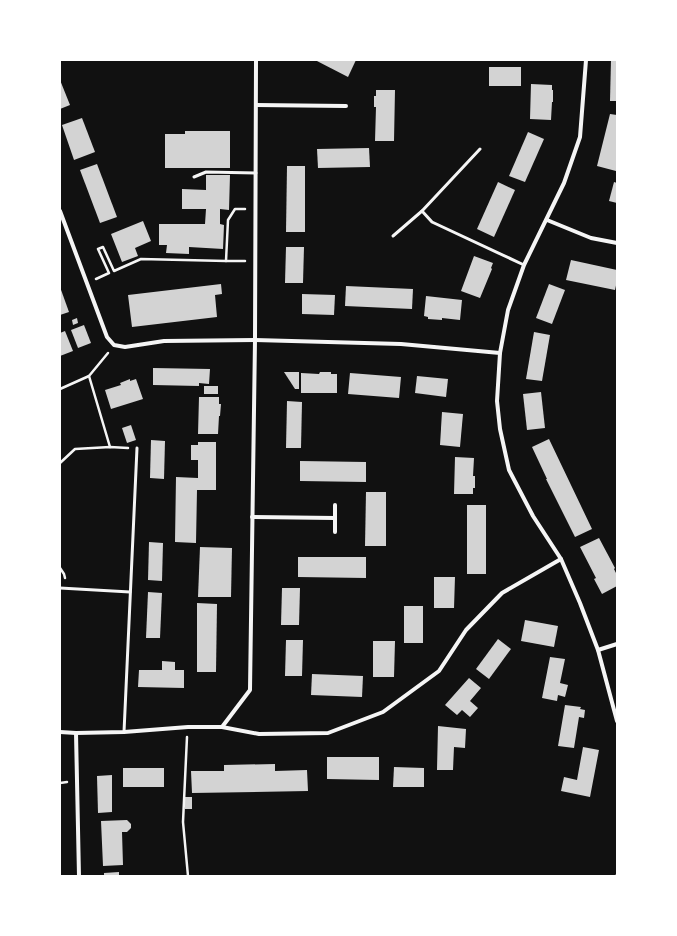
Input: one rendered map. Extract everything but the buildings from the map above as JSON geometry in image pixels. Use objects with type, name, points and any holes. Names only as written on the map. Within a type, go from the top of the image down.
[{"type":"street","points":[[222,728],[250,690],[255,340],[256,60]]},
{"type":"street","points":[[586,60],[580,137],[564,184],[524,265],[508,310],[500,353],[497,401],[500,429],[509,470],[532,516],[560,559],[580,603],[598,650],[617,720]]},
{"type":"street","points":[[256,105],[346,106]]},
{"type":"street","points":[[60,211],[107,338],[114,345],[125,347],[164,341],[255,340],[401,344],[500,353]]},
{"type":"street","points":[[547,220],[591,238],[617,243]]},
{"type":"street","points":[[335,505],[335,532]]},
{"type":"street","points":[[252,517],[335,518]]},
{"type":"street","points":[[60,732],[124,732],[188,727],[222,728],[259,734],[328,733],[383,712],[439,671],[466,630],[502,593],[560,559]]},
{"type":"street","points":[[598,650],[617,644]]},
{"type":"street","points":[[76,733],[79,876]]},
{"type":"lane","points":[[393,236],[422,211],[480,149]]},
{"type":"lane","points":[[194,177],[206,172],[256,173]]},
{"type":"lane","points":[[422,211],[432,222],[524,265]]},
{"type":"lane","points":[[124,732],[137,448]]},
{"type":"lane","points":[[60,588],[130,592]]},
{"type":"path","points":[[226,261],[228,220],[235,209],[255,210]]},
{"type":"path","points":[[109,274],[98,249],[104,247],[114,271]]},
{"type":"path","points":[[87,283],[141,259],[231,261]]},
{"type":"path","points":[[60,389],[89,376],[114,345]]},
{"type":"path","points":[[89,376],[110,446]]},
{"type":"path","points":[[60,463],[75,449],[110,446],[137,448]]},
{"type":"path","points":[[188,727],[183,822],[188,876]]}]
